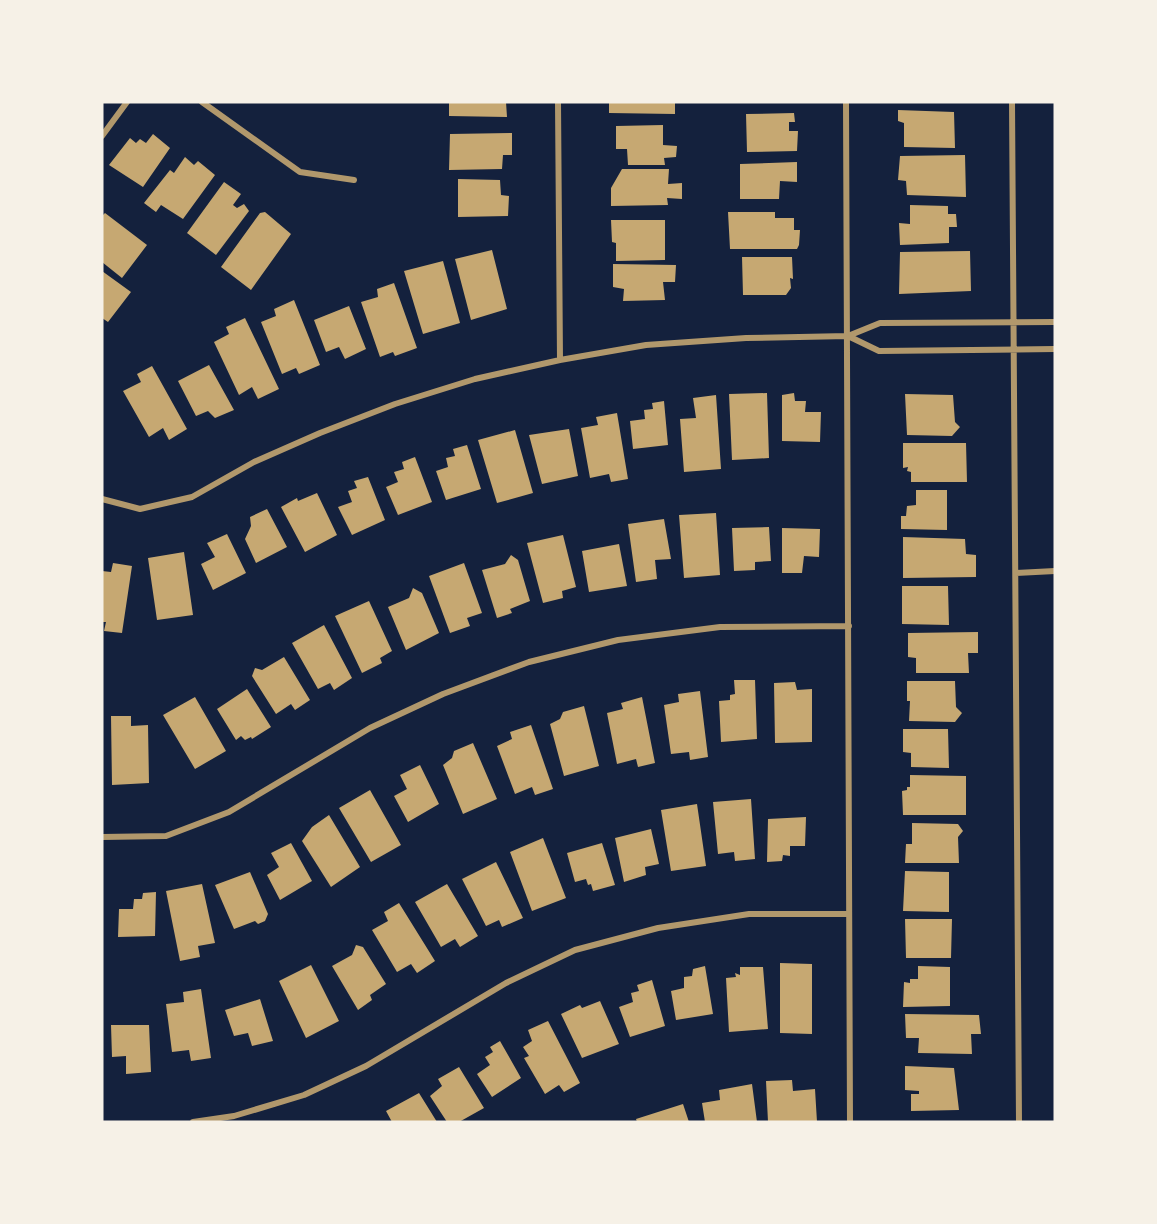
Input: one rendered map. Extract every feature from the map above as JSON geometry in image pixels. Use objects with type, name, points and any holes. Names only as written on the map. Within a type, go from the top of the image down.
[{"type":"street","points":[[102,136],[127,102]]},
{"type":"street","points":[[202,102],[300,172],[354,180]]},
{"type":"street","points":[[558,102],[560,360]]},
{"type":"street","points":[[846,102],[850,1122]]},
{"type":"street","points":[[1012,102],[1019,1122]]},
{"type":"street","points":[[102,499],[141,509],[192,497],[254,462],[395,404],[475,379],[560,360],[646,345],[746,338],[848,336],[880,322],[1055,322]]},
{"type":"street","points":[[848,336],[879,351],[1055,349]]},
{"type":"street","points":[[1016,573],[1055,571]]},
{"type":"street","points":[[102,837],[166,836],[229,812],[370,728],[443,693],[529,663],[618,640],[720,627],[849,626]]},
{"type":"street","points":[[194,1122],[234,1116],[304,1095],[366,1066],[506,983],[575,950],[658,928],[749,914],[849,914]]},
{"type":"building","points":[[449,102],[506,102],[507,117],[449,116]]},
{"type":"building","points":[[609,102],[675,102],[675,114],[609,113]]},
{"type":"building","points":[[898,110],[954,112],[955,148],[904,147],[904,123],[898,121]]},
{"type":"building","points":[[794,113],[795,122],[789,122],[789,131],[798,131],[797,151],[747,152],[746,114]]},
{"type":"building","points":[[663,125],[663,145],[677,146],[676,157],[664,158],[665,165],[628,165],[627,149],[616,149],[616,126]]},
{"type":"building","points":[[512,133],[512,155],[503,155],[502,169],[449,170],[450,134]]},
{"type":"building","points":[[153,134],[170,148],[143,187],[109,165],[130,138],[136,143],[140,139],[146,143]]},
{"type":"building","points":[[965,155],[966,197],[907,195],[906,181],[898,180],[900,156]]},
{"type":"building","points":[[185,157],[194,165],[198,161],[215,175],[183,219],[161,205],[156,212],[144,203],[170,170],[174,173]]},
{"type":"building","points":[[797,162],[797,182],[780,181],[779,199],[740,199],[740,164]]},
{"type":"building","points":[[622,169],[669,169],[668,184],[682,183],[682,199],[667,198],[668,205],[611,206],[611,188]]},
{"type":"building","points":[[458,179],[500,180],[501,195],[509,196],[508,216],[458,217]]},
{"type":"building","points":[[224,182],[241,194],[233,205],[237,208],[244,204],[249,211],[216,255],[187,233]]},
{"type":"building","points":[[910,205],[948,206],[948,214],[956,214],[957,227],[949,227],[949,243],[900,245],[899,223],[910,224]]},
{"type":"building","points":[[265,212],[291,234],[251,290],[221,267],[260,213]]},
{"type":"building","points":[[728,212],[775,212],[775,218],[794,218],[794,230],[800,230],[797,249],[730,249]]},
{"type":"building","points":[[105,213],[147,245],[122,278],[102,262],[102,216]]},
{"type":"building","points":[[611,220],[665,220],[665,260],[616,261],[616,243],[612,242]]},
{"type":"building","points":[[492,250],[507,309],[471,320],[455,259]]},
{"type":"building","points":[[970,251],[971,291],[899,294],[900,252]]},
{"type":"building","points":[[742,257],[792,257],[793,279],[790,278],[791,288],[786,295],[743,295]]},
{"type":"building","points":[[443,261],[460,323],[423,334],[404,271]]},
{"type":"building","points":[[613,264],[676,265],[675,282],[663,282],[665,300],[623,301],[624,289],[613,287]]},
{"type":"building","points":[[102,271],[131,292],[108,322],[102,318]]},
{"type":"building","points":[[394,283],[417,348],[395,356],[393,352],[380,357],[361,302],[378,297],[377,289]]},
{"type":"building","points":[[294,300],[320,365],[299,374],[296,368],[282,374],[261,322],[276,316],[274,309]]},
{"type":"building","points":[[349,306],[366,349],[345,359],[339,347],[326,352],[314,320]]},
{"type":"building","points":[[245,318],[279,389],[258,399],[252,387],[239,395],[214,342],[229,334],[226,327]]},
{"type":"building","points":[[209,365],[234,410],[215,418],[208,411],[196,416],[178,381]]},
{"type":"building","points":[[152,366],[187,429],[169,440],[163,428],[149,437],[123,391],[141,382],[137,374]]},
{"type":"building","points":[[767,393],[769,458],[732,460],[729,394]]},
{"type":"building","points":[[794,393],[795,401],[806,401],[805,412],[821,412],[820,442],[782,441],[782,395]]},
{"type":"building","points":[[905,394],[953,395],[955,422],[960,427],[952,436],[907,435]]},
{"type":"building","points":[[716,395],[721,469],[684,472],[680,419],[696,418],[693,398]]},
{"type":"building","points":[[664,401],[668,445],[633,449],[630,421],[645,419],[644,410],[653,409],[652,403]]},
{"type":"building","points":[[617,413],[628,479],[611,482],[609,474],[590,478],[581,428],[598,425],[596,417]]},
{"type":"building","points":[[569,429],[578,476],[542,484],[529,435]]},
{"type":"building","points":[[515,430],[533,493],[497,503],[478,440]]},
{"type":"building","points":[[903,443],[966,443],[967,482],[911,482],[911,472],[907,471],[908,467],[903,468]]},
{"type":"building","points":[[467,445],[481,489],[446,500],[436,471],[448,467],[446,458],[455,456],[453,449]]},
{"type":"building","points":[[415,457],[432,502],[398,515],[386,487],[398,482],[394,472],[404,469],[402,462]]},
{"type":"building","points":[[368,477],[385,520],[352,535],[338,507],[352,502],[348,491],[357,488],[354,481]]},
{"type":"building","points":[[916,490],[947,490],[947,530],[901,529],[901,516],[906,516],[907,506],[916,505]]},
{"type":"building","points":[[317,493],[337,535],[305,552],[281,507],[297,498],[298,501]]},
{"type":"building","points":[[267,509],[287,547],[256,563],[245,539],[251,526],[250,517]]},
{"type":"building","points":[[716,513],[720,575],[684,578],[679,515]]},
{"type":"building","points":[[664,519],[671,559],[655,560],[657,579],[636,582],[628,524]]},
{"type":"building","points":[[769,527],[771,561],[755,562],[755,570],[734,571],[732,528]]},
{"type":"building","points":[[782,528],[820,529],[819,557],[804,556],[802,573],[782,573]]},
{"type":"building","points":[[227,534],[246,573],[213,590],[201,564],[215,557],[207,543]]},
{"type":"building","points":[[563,535],[576,587],[562,591],[563,598],[543,603],[527,543]]},
{"type":"building","points":[[903,537],[965,539],[966,554],[976,555],[976,577],[903,578]]},
{"type":"building","points":[[619,544],[627,586],[589,592],[582,551]]},
{"type":"building","points":[[184,552],[193,615],[157,620],[148,558]]},
{"type":"building","points":[[511,555],[518,560],[530,601],[510,609],[512,613],[497,618],[482,570],[505,564]]},
{"type":"building","points":[[113,563],[132,566],[122,633],[104,631],[106,622],[102,622],[102,571],[111,572]]},
{"type":"building","points":[[464,563],[482,613],[467,618],[470,626],[450,633],[429,576]]},
{"type":"building","points":[[902,586],[948,586],[949,625],[902,624]]},
{"type":"building","points":[[413,588],[422,593],[439,633],[406,650],[388,607],[409,598]]},
{"type":"building","points":[[369,601],[392,651],[380,658],[382,663],[362,673],[335,616]]},
{"type":"building","points":[[324,625],[352,678],[334,690],[330,683],[318,689],[292,643]]},
{"type":"building","points":[[978,632],[978,653],[968,653],[969,673],[916,673],[916,658],[908,657],[908,633]]},
{"type":"building","points":[[284,657],[310,700],[295,710],[291,704],[276,714],[252,676],[255,668],[262,670]]},
{"type":"building","points":[[734,680],[755,680],[757,739],[721,742],[719,701],[730,700],[730,695],[735,694]]},
{"type":"building","points":[[907,681],[955,681],[956,707],[962,713],[955,722],[909,721],[910,701],[907,701]]},
{"type":"building","points":[[795,682],[797,690],[812,689],[812,742],[775,743],[774,683]]},
{"type":"building","points":[[247,689],[271,727],[252,739],[251,737],[245,740],[241,736],[236,740],[217,709]]},
{"type":"building","points":[[700,691],[708,757],[690,760],[689,752],[671,754],[664,705],[679,702],[678,694]]},
{"type":"building","points":[[195,697],[226,751],[195,769],[163,715]]},
{"type":"building","points":[[642,697],[655,763],[638,767],[636,759],[617,764],[607,713],[623,709],[621,703]]},
{"type":"building","points":[[584,706],[599,766],[564,776],[550,724],[560,719],[563,712]]},
{"type":"building","points":[[111,716],[131,716],[131,726],[148,725],[149,783],[112,785]]},
{"type":"building","points":[[531,725],[553,789],[535,795],[532,787],[515,794],[497,746],[512,739],[510,732]]},
{"type":"building","points":[[903,729],[948,729],[949,768],[911,767],[911,753],[903,752]]},
{"type":"building","points":[[473,743],[497,799],[463,814],[443,765],[452,758],[454,751]]},
{"type":"building","points":[[420,765],[439,804],[408,822],[394,796],[407,789],[400,775]]},
{"type":"building","points":[[910,775],[966,776],[966,815],[903,815],[902,791],[910,787]]},
{"type":"building","points":[[370,790],[401,845],[371,862],[339,808]]},
{"type":"building","points":[[751,799],[755,859],[735,861],[734,852],[718,854],[713,802]]},
{"type":"building","points":[[697,804],[706,866],[671,871],[661,810]]},
{"type":"building","points":[[329,815],[360,867],[331,887],[302,841],[312,827]]},
{"type":"building","points":[[806,817],[805,846],[790,846],[790,856],[783,855],[782,861],[767,862],[768,819]]},
{"type":"building","points":[[912,823],[958,824],[963,831],[958,837],[959,863],[905,863],[906,844],[912,844]]},
{"type":"building","points":[[651,829],[659,864],[645,867],[646,875],[624,882],[615,838]]},
{"type":"building","points":[[543,838],[566,898],[532,911],[510,852]]},
{"type":"building","points":[[291,843],[312,881],[280,900],[267,875],[279,867],[271,853]]},
{"type":"building","points":[[602,843],[615,885],[593,891],[586,879],[575,882],[567,853]]},
{"type":"building","points":[[496,862],[523,918],[502,927],[499,920],[486,926],[462,879]]},
{"type":"building","points":[[905,871],[949,872],[949,912],[903,911]]},
{"type":"building","points":[[250,872],[268,914],[265,921],[258,924],[255,921],[234,929],[215,885]]},
{"type":"building","points":[[202,884],[215,943],[198,946],[200,957],[180,961],[166,891]]},
{"type":"building","points":[[447,884],[478,936],[460,947],[455,939],[441,947],[415,902]]},
{"type":"building","points":[[156,892],[155,936],[118,937],[119,909],[133,909],[134,899],[142,899],[143,893]]},
{"type":"building","points":[[399,903],[435,961],[417,973],[411,964],[397,972],[372,930],[388,921],[384,912]]},
{"type":"building","points":[[905,919],[952,919],[951,958],[906,958]]},
{"type":"building","points":[[356,945],[363,947],[386,984],[370,995],[372,1000],[358,1010],[332,966],[352,955]]},
{"type":"building","points":[[780,963],[812,964],[812,1034],[780,1033]]},
{"type":"building","points":[[311,965],[339,1021],[306,1038],[279,981]]},
{"type":"building","points":[[705,966],[713,1014],[676,1020],[671,991],[684,988],[684,977],[692,976],[693,969]]},
{"type":"building","points":[[918,966],[950,967],[950,1006],[903,1007],[904,982],[910,983],[910,979],[918,979]]},
{"type":"building","points":[[740,967],[763,967],[768,1029],[729,1032],[726,978],[736,977],[735,973],[740,975]]},
{"type":"building","points":[[652,980],[665,1026],[630,1037],[619,1007],[633,1002],[631,993],[639,991],[637,985]]},
{"type":"building","points":[[201,989],[211,1058],[191,1061],[189,1050],[172,1052],[166,1004],[184,1002],[183,992]]},
{"type":"building","points":[[260,999],[273,1041],[252,1046],[248,1033],[234,1036],[225,1010]]},
{"type":"building","points":[[600,1001],[619,1044],[582,1058],[561,1014],[580,1005],[582,1008]]},
{"type":"building","points":[[905,1014],[979,1015],[981,1034],[971,1034],[972,1054],[918,1053],[919,1038],[906,1038]]},
{"type":"building","points":[[548,1021],[580,1083],[564,1092],[559,1085],[545,1094],[524,1058],[529,1056],[523,1047],[532,1041],[528,1030]]},
{"type":"building","points":[[111,1025],[149,1025],[151,1072],[126,1074],[126,1056],[112,1057]]},
{"type":"building","points":[[500,1041],[521,1078],[492,1097],[477,1074],[490,1065],[485,1057],[493,1052],[490,1047]]},
{"type":"building","points":[[905,1066],[954,1068],[959,1110],[911,1111],[911,1094],[919,1094],[919,1091],[905,1090]]},
{"type":"building","points":[[459,1067],[484,1108],[459,1122],[447,1122],[430,1096],[442,1086],[438,1079]]},
{"type":"building","points":[[792,1080],[793,1091],[815,1089],[817,1122],[768,1122],[766,1081]]},
{"type":"building","points":[[752,1084],[757,1122],[705,1122],[702,1103],[720,1100],[719,1090]]},
{"type":"building","points":[[419,1093],[437,1122],[392,1122],[386,1111]]},
{"type":"building","points":[[683,1104],[689,1122],[637,1122],[636,1119]]}]
